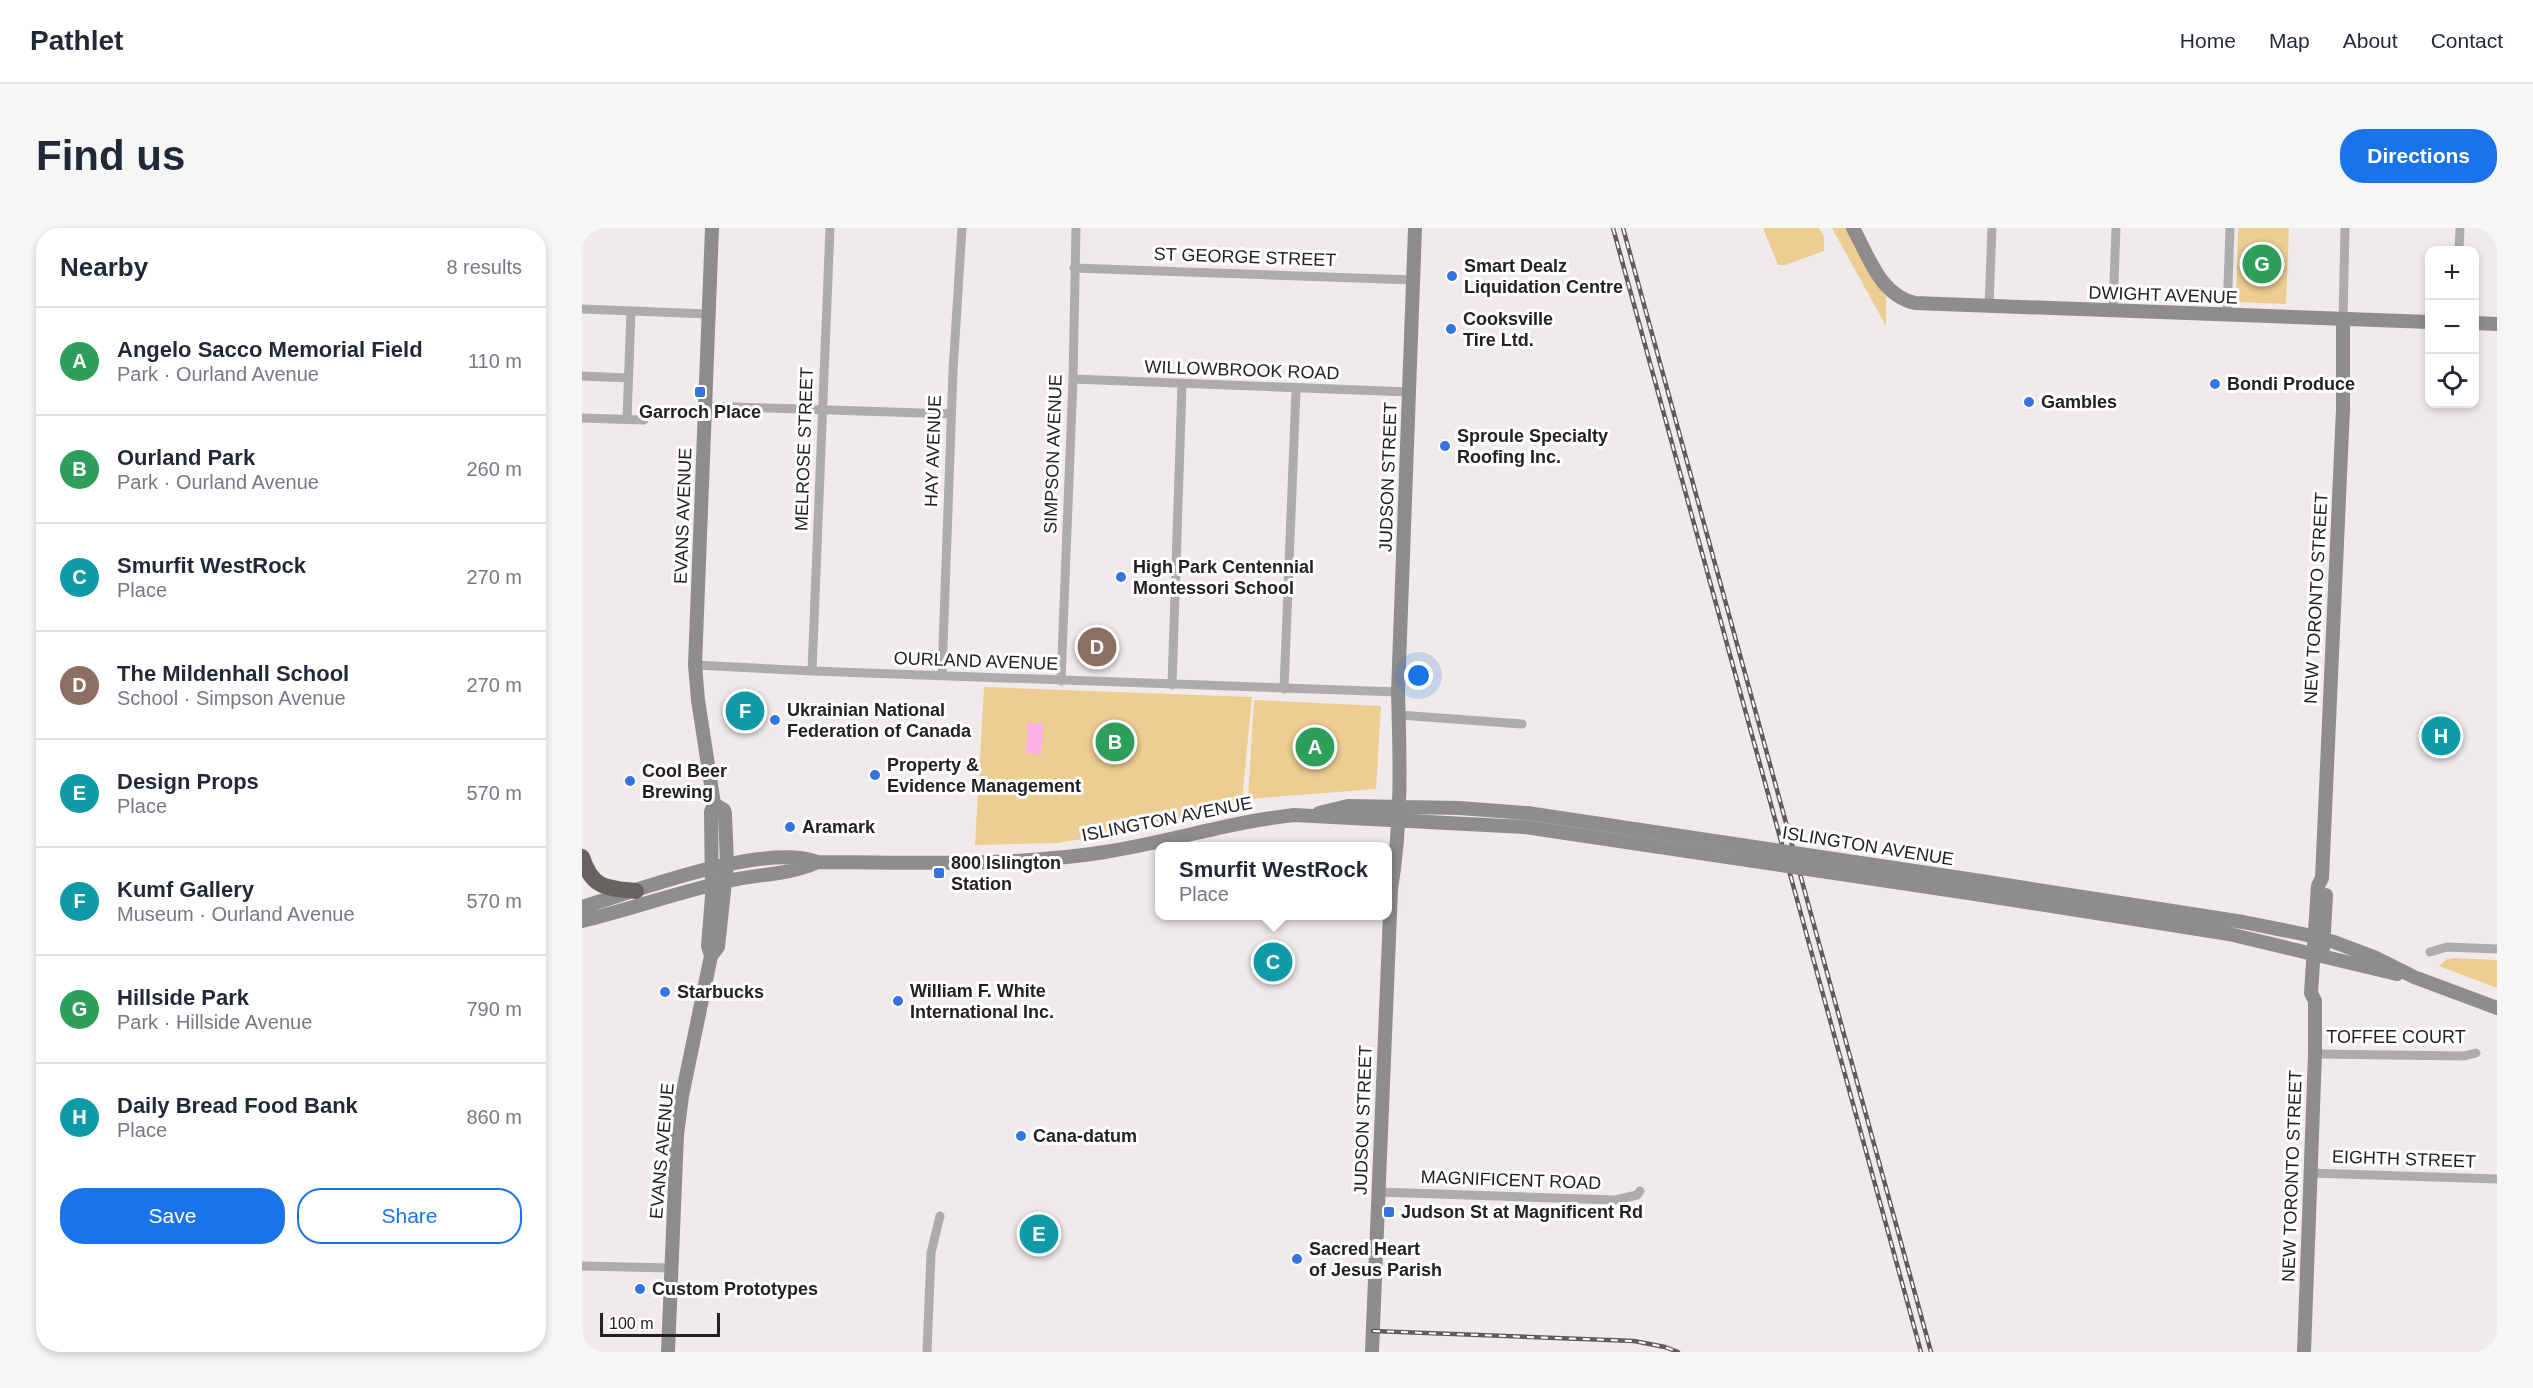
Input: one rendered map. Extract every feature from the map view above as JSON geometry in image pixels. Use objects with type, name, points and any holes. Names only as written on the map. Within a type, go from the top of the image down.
[{"type":"highway","points":[[582,857],[590,874],[599,884],[610,888],[636,891]]},
{"type":"main road","name":"EVANS AVENUE","points":[[711,956],[708,946],[712,885],[711,812],[714,804],[695,665],[712,228]]},
{"type":"main road","name":"JUDSON STREET","points":[[1392,865],[1394,750],[1399,721],[1398,692],[1415,228]]},
{"type":"main road","name":"DWIGHT AVENUE","points":[[1853,228],[1881,280],[1897,296],[1915,303],[2425,322]]},
{"type":"main road","name":"NEW TORONTO STREET","points":[[2304,1352],[2315,1002],[2320,996],[2318,954],[2326,885],[2322,878],[2343,409],[2343,320]]},
{"type":"main road","points":[[2479,323],[2497,324]]},
{"type":"main road","name":"EVANS AVENUE","points":[[668,1352],[677,1140],[682,1096],[711,956],[718,947],[728,864],[724,810],[714,804]]},
{"type":"main road","name":"ISLINGTON AVENUE","points":[[582,907],[728,864],[802,856],[818,862],[990,863],[1105,852],[1256,820],[1308,815],[1348,806],[1394,814],[1524,827],[2229,934],[2414,977]]},
{"type":"main road","name":"ISLINGTON AVENUE","points":[[1394,814],[1527,813],[2243,922],[2319,938],[2374,957],[2414,977],[2497,1008]]},
{"type":"main road","name":"ISLINGTON AVENUE","points":[[582,921],[726,881],[803,868],[818,862]]},
{"type":"main road","name":"JUDSON STREET","points":[[1372,1352],[1390,920]]},
{"type":"street","name":"MELROSE STREET","points":[[812,671],[830,228]]},
{"type":"street","name":"HAY AVENUE","points":[[942,675],[951,414],[962,228]]},
{"type":"street","name":"SIMPSON AVENUE","points":[[1061,681],[1073,379],[1076,228]]},
{"type":"street","points":[[1989,306],[1992,228]]},
{"type":"street","points":[[2113,311],[2116,228]]},
{"type":"street","points":[[2227,315],[2230,228]]},
{"type":"street","points":[[2343,320],[2345,228]]},
{"type":"street","points":[[2459,246],[2460,228]]},
{"type":"street","name":"ST GEORGE STREET","points":[[1074,268],[1414,280]]},
{"type":"street","points":[[582,309],[709,314]]},
{"type":"street","points":[[627,419],[631,311]]},
{"type":"street","points":[[582,376],[628,378]]},
{"type":"street","name":"WILLOWBROOK ROAD","points":[[1073,379],[1296,390],[1409,392]]},
{"type":"street","points":[[1172,685],[1182,385]]},
{"type":"street","points":[[1284,689],[1296,390]]},
{"type":"street","points":[[705,406],[951,414]]},
{"type":"street","points":[[582,418],[644,420]]},
{"type":"street","name":"OURLAND AVENUE","points":[[695,665],[1061,681],[1398,692]]},
{"type":"street","points":[[1399,721],[1522,724]]},
{"type":"street","points":[[2430,952],[2447,947],[2497,949]]},
{"type":"street","name":"TOFFEE COURT","points":[[2315,1054],[2464,1056],[2476,1053]]},
{"type":"street","name":"EIGHTH STREET","points":[[2310,1173],[2497,1179]]},
{"type":"street","name":"MAGNIFICENT ROAD","points":[[1378,1192],[1615,1200],[1637,1194],[1640,1191]]},
{"type":"street","points":[[927,1352],[931,1253],[940,1216]]},
{"type":"street","points":[[582,1266],[671,1268]]},
{"type":"shaded area","points":[[1763,228],[1819,228],[1824,237],[1824,251],[1785,265],[1778,265]]},
{"type":"shaded area","points":[[1832,228],[1847,228],[1872,277],[1886,297],[1886,326]]},
{"type":"shaded area","points":[[2238,228],[2289,228],[2286,304],[2236,302]]},
{"type":"shaded area","points":[[984,687],[1252,697],[1242,801],[1152,828],[1057,843],[975,845]]},
{"type":"shaded area","points":[[1254,700],[1381,706],[1376,789],[1248,799]]},
{"type":"shaded area","points":[[1028,723],[1043,724],[1041,754],[1026,753]]},
{"type":"shaded area","points":[[2453,958],[2497,960],[2497,988],[2439,966]]},
{"type":"railway","points":[[1613,228],[1921,1352]]},
{"type":"railway","points":[[1623,228],[1931,1352]]},
{"type":"railway","points":[[1373,1331],[1634,1341],[1678,1352]]},
{"type":"place","name":"Hillside Park","points":[[2262,264]]},
{"type":"place","name":"Smart Dealz Liquidation Centre","points":[[1452,276]]},
{"type":"place","name":"Cooksville Tire Ltd.","points":[[1451,329]]},
{"type":"place","name":"Bondi Produce","points":[[2215,384]]},
{"type":"place","name":"Garroch Place","points":[[700,392]]},
{"type":"place","name":"Gambles","points":[[2029,402]]},
{"type":"place","name":"Sproule Specialty Roofing Inc.","points":[[1445,446]]},
{"type":"place","name":"High Park Centennial Montessori School","points":[[1121,577]]},
{"type":"place","name":"The Mildenhall School","points":[[1097,647]]},
{"type":"place","name":"Kumf Gallery","points":[[745,711]]},
{"type":"place","name":"Ukrainian National Federation of Canada","points":[[775,720]]},
{"type":"place","name":"Daily Bread Food Bank","points":[[2441,736]]},
{"type":"place","name":"Ourland Park","points":[[1115,742]]},
{"type":"place","name":"Angelo Sacco Memorial Field","points":[[1315,747]]},
{"type":"place","name":"Property & Evidence Management","points":[[875,775]]},
{"type":"place","name":"Cool Beer Brewing","points":[[630,781]]},
{"type":"place","name":"Aramark","points":[[790,827]]},
{"type":"place","name":"800 Islington Station","points":[[939,873]]},
{"type":"place","name":"Smurfit WestRock","points":[[1273,962]]},
{"type":"place","name":"Starbucks","points":[[665,992]]},
{"type":"place","name":"William F. White International Inc.","points":[[898,1001]]},
{"type":"place","name":"Cana-datum","points":[[1021,1136]]},
{"type":"place","name":"Judson St at Magnificent Rd","points":[[1389,1212]]},
{"type":"place","name":"Design Props","points":[[1039,1234]]},
{"type":"place","name":"Sacred Heart of Jesus Parish","points":[[1297,1259]]},
{"type":"place","name":"Custom Prototypes","points":[[640,1289]]}]
